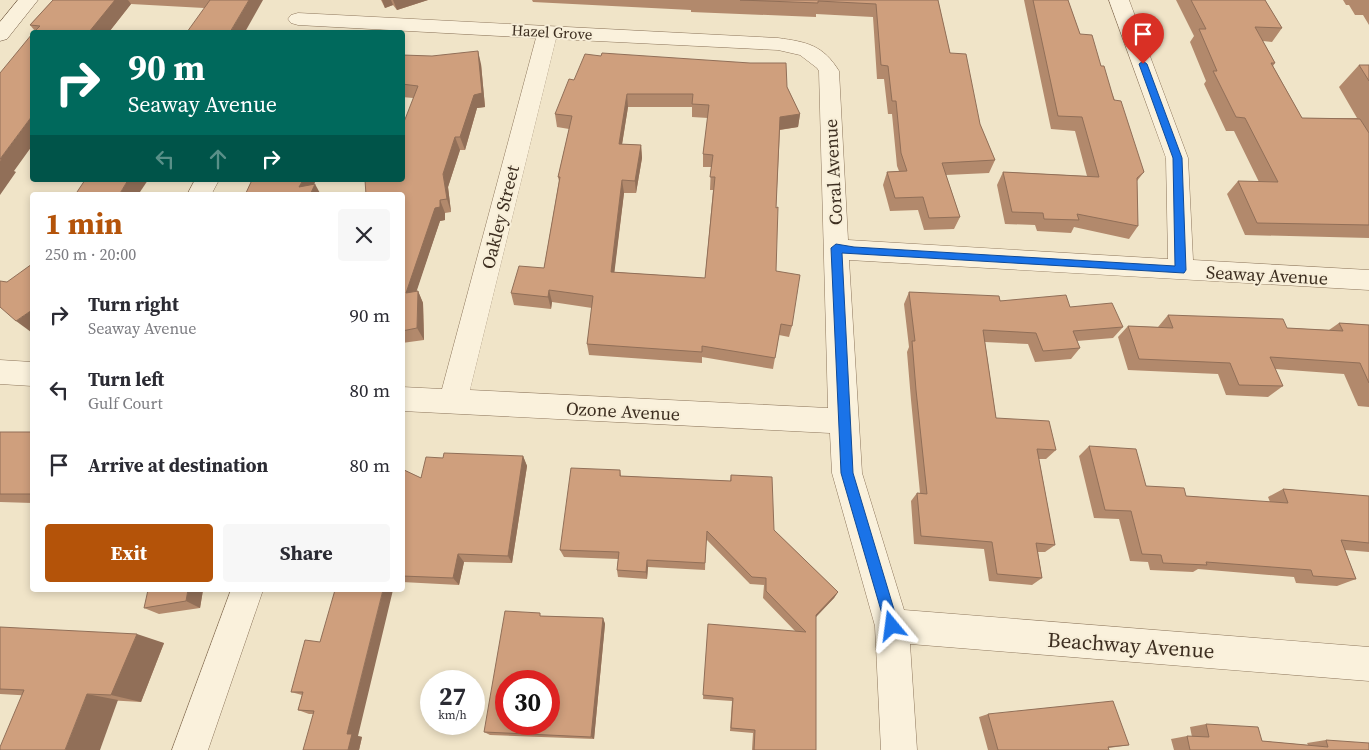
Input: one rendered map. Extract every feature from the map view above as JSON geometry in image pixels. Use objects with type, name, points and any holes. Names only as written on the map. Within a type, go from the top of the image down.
[{"type":"street","points":[[0,35],[28,0]]},
{"type":"street","points":[[294,26],[308,0]]},
{"type":"street","points":[[1119,0],[1178,158],[1181,270]]},
{"type":"street","name":"Hazel Grove","points":[[294,26],[548,31],[778,44],[805,48]]},
{"type":"street","name":"Oakley Street","points":[[453,402],[548,31]]},
{"type":"street","name":"Coral Avenue","points":[[805,48],[822,60],[829,71],[843,421],[847,473],[892,626],[899,750]]},
{"type":"street","name":"Seaway Avenue","points":[[836,248],[854,251],[1369,280]]},
{"type":"street","points":[[0,372],[30,374]]},
{"type":"street","name":"Ozone Avenue","points":[[405,398],[843,421]]},
{"type":"street","points":[[190,750],[246,592]]},
{"type":"street","name":"Beachway Avenue","points":[[892,626],[1369,664]]},
{"type":"building","points":[[53,0],[115,0],[91,30],[36,30],[40,26],[30,25]]},
{"type":"building","points":[[210,0],[249,0],[231,30],[188,30]]},
{"type":"building","points":[[740,0],[938,0],[950,53],[966,54],[980,124],[995,160],[942,163],[960,217],[929,218],[923,197],[895,198],[887,172],[907,171],[901,153],[896,101],[892,101],[888,66],[881,65],[876,4]]},
{"type":"building","points":[[1033,0],[1068,0],[1080,34],[1092,35],[1114,100],[1121,101],[1144,172],[1137,178],[1138,226],[1077,214],[1079,220],[1044,219],[1043,213],[1012,212],[1003,172],[1099,177],[1082,117],[1058,116]]},
{"type":"building","points":[[1191,0],[1265,0],[1282,28],[1255,27],[1275,63],[1271,63],[1302,118],[1360,119],[1369,133],[1369,225],[1257,223],[1238,181],[1278,182],[1245,118],[1236,117],[1213,71],[1217,71],[1199,29],[1206,29]]},
{"type":"building","points":[[30,36],[30,119],[0,159],[0,73]]},
{"type":"building","points":[[478,51],[482,93],[474,95],[460,137],[455,137],[443,174],[447,199],[440,200],[440,207],[435,208],[406,293],[418,291],[417,328],[405,330],[405,192],[366,192],[365,182],[405,182],[405,119],[418,86],[405,84],[405,55],[432,56]]},
{"type":"building","points":[[602,53],[750,63],[786,63],[787,87],[800,114],[780,117],[776,208],[778,207],[776,271],[800,275],[792,326],[781,324],[775,358],[702,346],[702,352],[587,344],[593,296],[549,290],[548,297],[511,293],[519,266],[544,268],[560,177],[558,177],[572,116],[555,114],[569,79],[574,80],[585,54],[601,56]],"holes":[[[627,94],[693,94],[692,104],[709,105],[703,154],[713,155],[710,177],[715,177],[705,278],[611,272],[622,180],[635,181],[641,145],[619,144]]]},
{"type":"building","points":[[1359,65],[1369,65],[1369,81]]},
{"type":"building","points":[[84,182],[127,182],[121,192],[77,192]]},
{"type":"building","points":[[251,182],[302,182],[299,187],[315,184],[311,192],[246,192]]},
{"type":"building","points":[[30,265],[30,311],[16,321],[0,307],[0,281],[7,282]]},
{"type":"building","points":[[909,292],[999,296],[1000,301],[1066,295],[1070,307],[1112,303],[1123,327],[1073,331],[1080,348],[1043,351],[1036,333],[983,330],[996,418],[1049,421],[1056,450],[1037,449],[1055,545],[1036,543],[1042,578],[997,574],[992,542],[921,536],[917,493],[927,494],[916,390],[912,341],[915,341]]},
{"type":"building","points":[[1168,315],[1283,319],[1287,328],[1343,331],[1339,323],[1369,325],[1369,383],[1360,363],[1270,357],[1283,386],[1239,385],[1230,363],[1139,359],[1128,326],[1173,328]]},
{"type":"building","points":[[0,432],[30,432],[30,494],[0,494]]},
{"type":"building","points":[[1089,446],[1136,449],[1146,486],[1184,488],[1186,496],[1288,503],[1283,489],[1369,496],[1369,543],[1341,540],[1356,579],[1313,576],[1311,570],[1206,562],[1207,565],[1163,563],[1161,555],[1142,554],[1131,511],[1105,510]]},
{"type":"building","points":[[444,453],[523,456],[508,556],[458,554],[453,578],[405,576],[405,470],[421,478],[426,457],[443,458]]},
{"type":"building","points":[[571,468],[620,470],[620,476],[731,481],[731,475],[772,477],[774,530],[838,592],[816,615],[816,750],[754,750],[755,730],[731,728],[733,698],[703,695],[708,624],[806,632],[766,591],[766,578],[752,577],[707,531],[705,563],[647,560],[646,572],[617,570],[619,552],[560,550]]},
{"type":"building","points":[[148,592],[188,592],[186,601],[144,608]]},
{"type":"building","points":[[334,592],[382,592],[347,734],[352,734],[348,750],[303,750],[314,711],[298,710],[303,692],[291,692],[305,640],[320,642]]},
{"type":"building","points":[[505,611],[540,613],[540,616],[603,618],[591,737],[548,735],[560,735],[560,670],[495,670],[495,733],[485,732],[485,726]]},
{"type":"building","points":[[0,627],[137,634],[111,695],[87,694],[65,750],[0,750],[24,690],[0,689]]},
{"type":"building","points":[[1113,701],[1129,745],[1108,747],[1109,750],[998,750],[988,714]]},
{"type":"building","points":[[1206,724],[1258,727],[1262,741],[1328,747],[1326,740],[1369,743],[1369,750],[1190,750],[1187,736],[1209,737]]},
{"type":"route","points":[[892,626],[847,473],[836,248],[854,251],[1181,270],[1178,158],[1143,64]]}]
